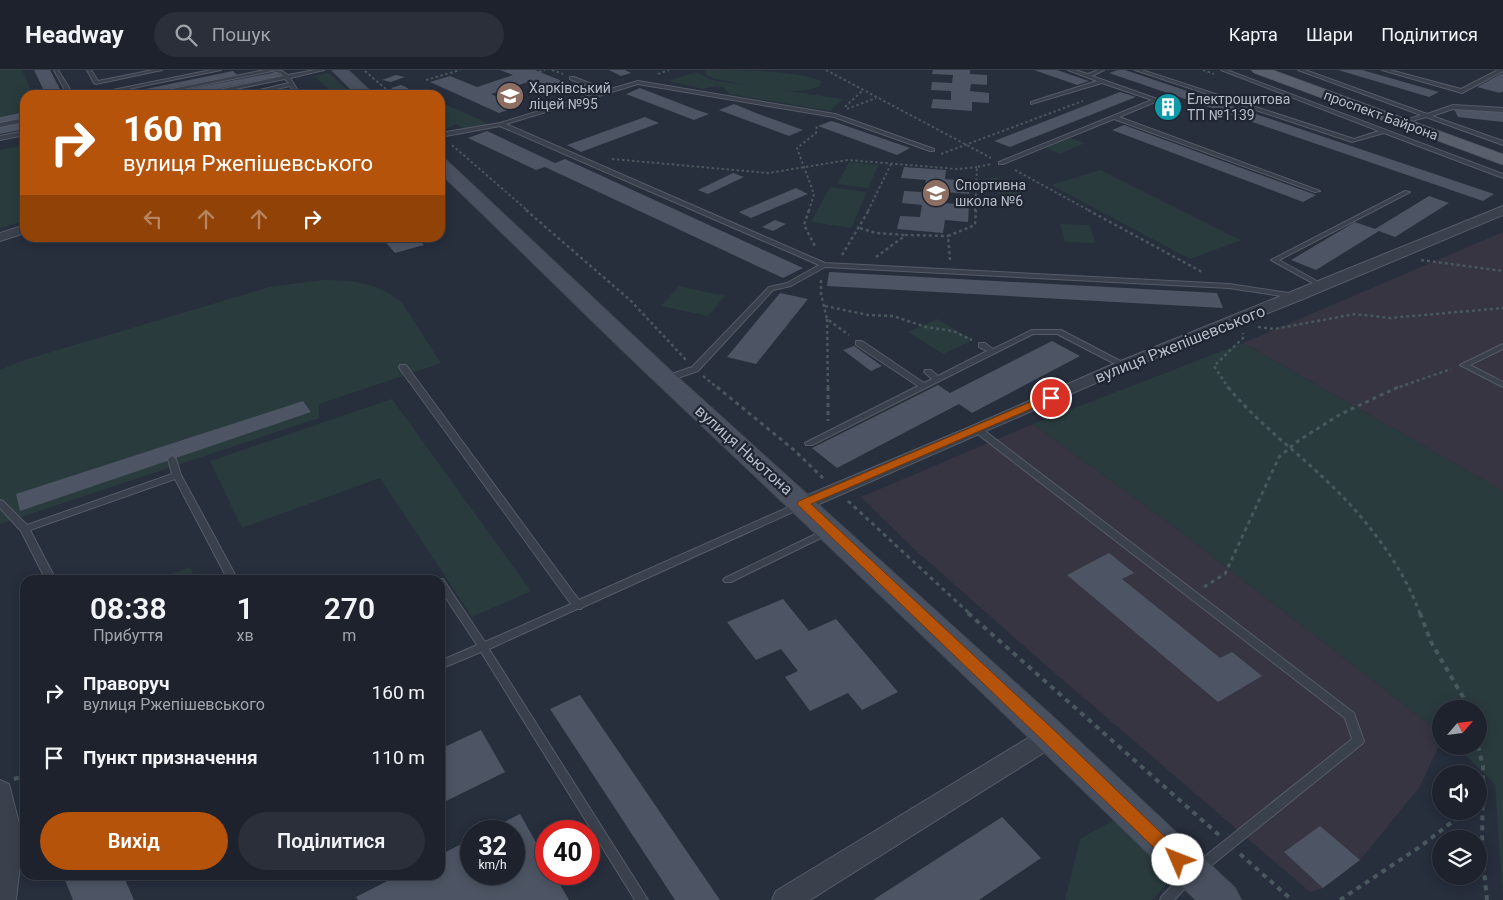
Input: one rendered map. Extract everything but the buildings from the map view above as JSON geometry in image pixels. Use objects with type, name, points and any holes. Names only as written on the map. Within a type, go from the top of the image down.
[{"type":"main road","name":"проспект Байрона","points":[[1259,70],[1503,160]]},
{"type":"street","points":[[339,70],[361,90]]},
{"type":"street","name":"вулиця Ньютона","points":[[445,169],[666,379],[1051,736],[1222,900]]},
{"type":"street","name":"вулиця Ржепішевського","points":[[803,504],[978,430],[1124,365],[1241,322],[1298,296],[1503,210]]},
{"type":"street","points":[[0,237],[20,231]]},
{"type":"street","points":[[786,900],[1051,736]]},
{"type":"street","points":[[0,791],[10,839],[1,897]]},
{"type":"lane","points":[[56,70],[67,90]]},
{"type":"lane","points":[[89,70],[96,82],[160,70]]},
{"type":"lane","points":[[124,70],[142,86]]},
{"type":"lane","points":[[120,90],[219,70]]},
{"type":"lane","points":[[171,90],[272,70],[288,77],[295,90]]},
{"type":"lane","points":[[223,90],[322,70]]},
{"type":"lane","points":[[1001,163],[1157,100],[1070,70]]},
{"type":"lane","points":[[1088,76],[1102,70]]},
{"type":"lane","points":[[1137,70],[1354,141],[1385,131]]},
{"type":"lane","points":[[1223,70],[1503,176]]},
{"type":"lane","points":[[1300,70],[1503,143]]},
{"type":"lane","points":[[1384,70],[1462,91],[1502,70]]},
{"type":"lane","points":[[572,78],[607,92]]},
{"type":"lane","points":[[1032,103],[1102,81]]},
{"type":"lane","points":[[445,134],[501,124],[638,82],[835,116],[932,150]]},
{"type":"lane","points":[[265,90],[292,84]]},
{"type":"lane","points":[[1462,91],[1465,107]]},
{"type":"lane","points":[[1403,123],[1453,106],[1503,110]]},
{"type":"lane","points":[[1114,117],[1317,191]]},
{"type":"lane","points":[[0,125],[20,121]]},
{"type":"lane","points":[[501,124],[824,265],[1229,286],[1298,296]]},
{"type":"lane","points":[[0,138],[20,133]]},
{"type":"lane","points":[[1322,286],[1274,260],[1407,192]]},
{"type":"lane","points":[[666,379],[695,369],[770,288],[790,285],[824,265]]},
{"type":"lane","points":[[810,443],[1032,332],[1058,332],[1124,365]]},
{"type":"lane","points":[[859,343],[923,386]]},
{"type":"lane","points":[[982,345],[993,352]]},
{"type":"lane","points":[[1464,365],[1503,346]]},
{"type":"lane","points":[[1464,365],[1503,385]]},
{"type":"lane","points":[[403,367],[578,606]]},
{"type":"lane","points":[[928,372],[938,379]]},
{"type":"lane","points":[[978,430],[1350,716],[1358,741],[1230,845],[1192,873],[1166,900]]},
{"type":"lane","points":[[172,459],[177,475],[230,575]]},
{"type":"lane","points":[[25,529],[177,475]]},
{"type":"lane","points":[[0,503],[25,529],[48,575]]},
{"type":"lane","points":[[445,664],[803,504]]},
{"type":"lane","points":[[728,580],[830,530]]},
{"type":"lane","points":[[445,589],[642,900]]},
{"type":"path","points":[[364,70],[388,90]]},
{"type":"path","points":[[426,80],[460,70]]},
{"type":"path","points":[[539,72],[545,70]]},
{"type":"path","points":[[826,70],[1229,286]]},
{"type":"path","points":[[934,158],[966,144],[1105,92],[1102,81]]},
{"type":"path","points":[[841,111],[864,90]]},
{"type":"path","points":[[816,133],[797,148],[806,168],[814,194],[804,225],[824,265],[818,289],[825,306],[827,319],[828,434]]},
{"type":"path","points":[[446,140],[631,301],[695,369],[794,450],[967,612],[1292,900]]},
{"type":"path","points":[[578,156],[768,173],[848,160],[957,169],[1001,163]]},
{"type":"path","points":[[917,165],[926,161]]},
{"type":"path","points":[[824,265],[843,254],[860,228],[891,164]]},
{"type":"path","points":[[860,228],[876,233],[948,236],[975,226],[977,167]]},
{"type":"path","points":[[861,268],[906,235]]},
{"type":"path","points":[[948,236],[951,272]]},
{"type":"path","points":[[1417,259],[1503,271]]},
{"type":"path","points":[[825,306],[868,315],[893,316],[926,327],[952,331],[982,345]]},
{"type":"path","points":[[1463,700],[1428,635],[1413,596],[1373,534],[1348,503],[1303,458],[1289,448],[1224,385],[1214,366],[1244,337],[1241,322],[1274,329],[1356,314],[1390,318],[1503,308]]},
{"type":"path","points":[[827,319],[859,343]]},
{"type":"path","points":[[1192,594],[1226,574],[1279,457],[1289,448],[1343,411],[1410,382],[1464,365]]},
{"type":"path","points":[[1340,900],[1422,846],[1455,820]]},
{"type":"path","points":[[1481,820],[1484,885],[1487,900]]},
{"type":"shaded area","points":[[0,70],[22,70],[31,90],[20,90],[20,112],[0,117]]},
{"type":"shaded area","points":[[705,70],[781,73],[810,77],[821,81],[820,86],[809,90],[783,91],[714,79],[706,75]]},
{"type":"shaded area","points":[[696,72],[712,80],[843,99],[830,111],[729,94],[724,88],[717,86],[703,89],[668,81]]},
{"type":"shaded area","points":[[329,73],[348,90],[329,90],[314,76]]},
{"type":"shaded area","points":[[445,104],[489,124],[464,129],[456,124],[445,129]]},
{"type":"shaded area","points":[[1071,138],[1085,143],[1060,154],[1046,148]]},
{"type":"shaded area","points":[[20,146],[20,222],[0,228],[0,150]]},
{"type":"shaded area","points":[[849,162],[879,165],[868,188],[837,184]]},
{"type":"shaded area","points":[[1100,170],[1241,240],[1190,259],[1051,185]]},
{"type":"shaded area","points":[[997,177],[1026,197],[1008,200],[980,180]]},
{"type":"shaded area","points":[[830,187],[867,192],[851,228],[811,222]]},
{"type":"shaded area","points":[[1060,224],[1089,225],[1096,243],[1065,242]]},
{"type":"shaded area","points":[[1503,232],[1503,491],[1243,343]]},
{"type":"shaded area","points":[[323,280],[365,284],[393,296],[402,303],[441,363],[319,404],[319,418],[0,524],[0,370],[21,361],[269,287]]},
{"type":"shaded area","points":[[679,286],[725,296],[708,316],[661,306]]},
{"type":"shaded area","points":[[937,319],[973,340],[943,354],[908,332]]},
{"type":"shaded area","points":[[1243,343],[1503,491],[1503,898],[1495,784],[1487,776],[1487,765],[1476,765],[1465,755],[1488,755],[1488,700],[1432,700],[1432,726],[1168,522],[1033,424]]},
{"type":"shaded area","points":[[392,399],[531,591],[472,617],[380,478],[242,528],[210,461]]},
{"type":"shaded area","points":[[1033,424],[1168,522],[1432,726],[1432,755],[1434,755],[1419,788],[1360,860],[1323,888],[1310,892],[1049,668],[913,548],[861,497]]},
{"type":"shaded area","points":[[190,567],[194,575],[168,575]]},
{"type":"shaded area","points":[[1119,817],[1175,875],[1152,900],[1065,900],[1080,839]]},
{"type":"place","name":"Харківський ліцей №95","points":[[510,96]]},
{"type":"place","name":"Електрощитова ТП №1139","points":[[1168,107]]},
{"type":"place","name":"Спортивна школа №6","points":[[936,193]]},
{"type":"route","points":[[1051,398],[803,504],[1051,736],[1178,860]]}]
